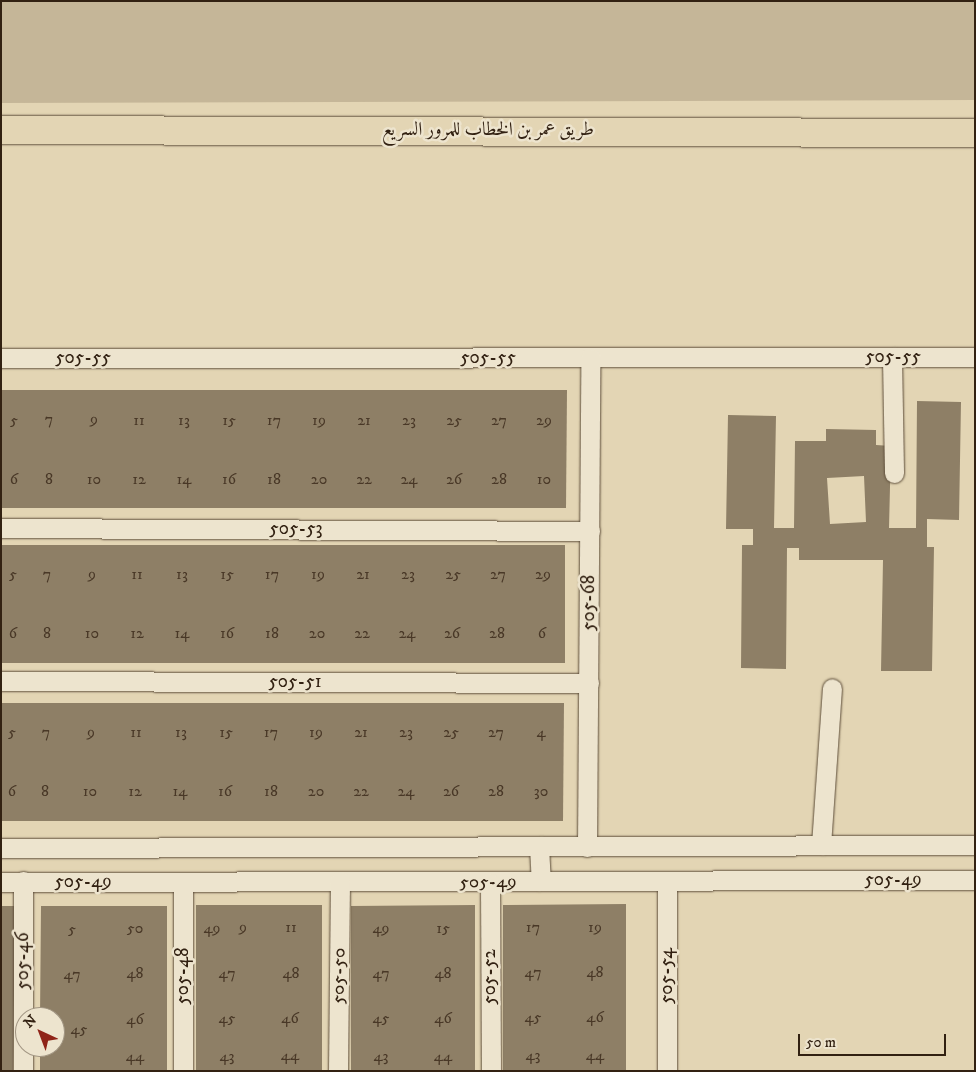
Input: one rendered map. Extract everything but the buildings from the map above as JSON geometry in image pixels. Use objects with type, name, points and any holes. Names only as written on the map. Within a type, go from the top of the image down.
[{"type":"highway","name":"طريق عمر بن الخطاب للمرور السريع","points":[[1,130],[863,131],[975,133]]},
{"type":"street","points":[[892,357],[894,473]]},
{"type":"street","name":"505-55","points":[[1,358],[975,357]]},
{"type":"street","name":"505-68","points":[[587,846],[590,358]]},
{"type":"street","name":"505-53","points":[[1,528],[590,531]]},
{"type":"street","name":"505-51","points":[[1,681],[589,683]]},
{"type":"street","points":[[820,845],[832,688]]},
{"type":"street","name":"505-49","points":[[1,848],[975,845]]},
{"type":"street","points":[[539,846],[541,881]]},
{"type":"street","name":"505-49","points":[[1,882],[340,881],[490,883],[667,880],[975,880]]},
{"type":"street","name":"505-54","points":[[667,880],[667,1071]]},
{"type":"street","name":"505-46","points":[[23,881],[23,1071]]},
{"type":"street","name":"505-50","points":[[338,1071],[340,881]]},
{"type":"street","name":"505-48","points":[[183,882],[183,1071]]},
{"type":"street","name":"505-52","points":[[490,883],[491,1071]]},
{"type":"shaded area","points":[[1,1],[975,1],[975,100],[1,103]]}]
